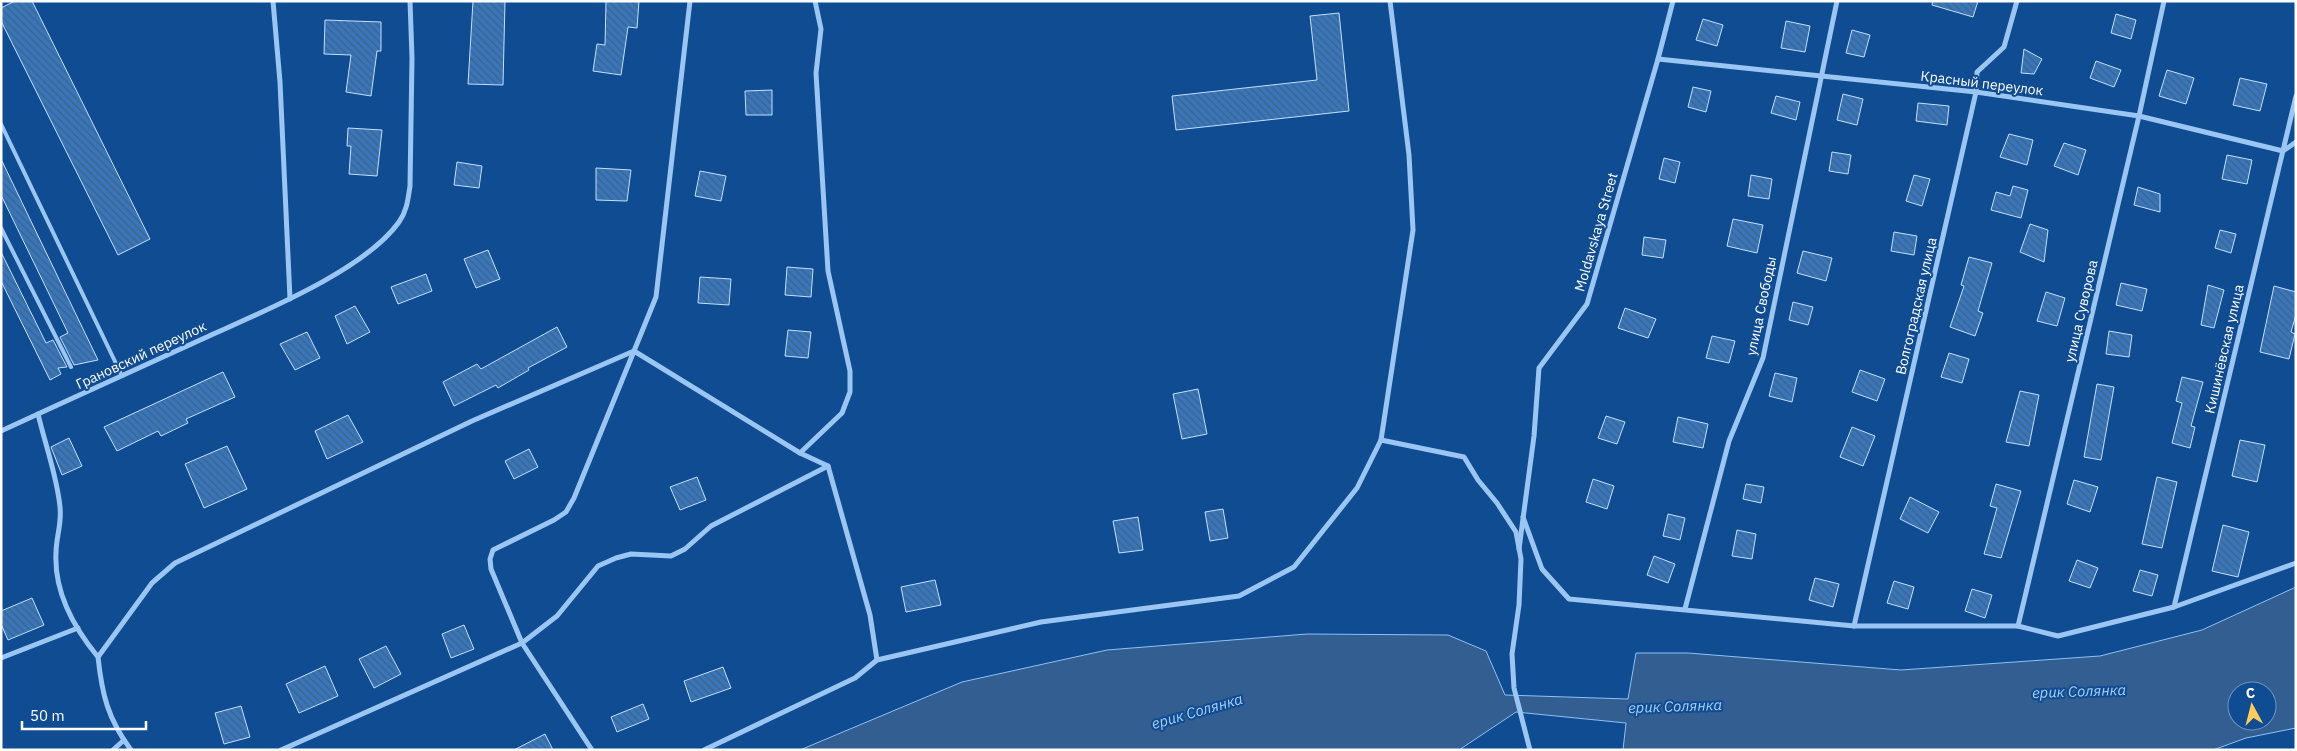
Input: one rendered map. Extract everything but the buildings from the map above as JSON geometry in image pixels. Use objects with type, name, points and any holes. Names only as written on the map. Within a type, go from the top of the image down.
[{"type":"street","points":[[273,1],[280,82],[290,299]]},
{"type":"street","name":"Грановский переулок","points":[[1,431],[290,299],[350,265],[378,244],[399,222],[408,207],[412,58],[410,1]]},
{"type":"street","points":[[592,750],[522,643],[491,569],[490,554],[493,550],[566,512],[574,498],[656,297],[690,1]]},
{"type":"street","points":[[800,453],[842,413],[850,392],[850,371],[828,271],[816,73],[821,29],[815,1]]},
{"type":"street","points":[[704,750],[855,678],[878,660],[1042,622],[1239,596],[1294,567],[1357,488],[1381,440],[1413,230],[1409,155],[1390,1]]},
{"type":"street","name":"Moldavskaya Street","points":[[1519,549],[1534,436],[1539,368],[1587,304],[1673,1]]},
{"type":"street","name":"улица Свободы","points":[[1685,609],[1729,441],[1763,358],[1837,1]]},
{"type":"street","name":"Волгоградская улица","points":[[1854,626],[1976,92],[1978,72],[2004,47],[2017,1]]},
{"type":"street","name":"улица Суворова","points":[[2018,626],[2139,116],[2164,1]]},
{"type":"street","name":"Красный переулок","points":[[1658,59],[1976,92],[2139,116],[2283,151]]},
{"type":"street","name":"Кишинёвская улица","points":[[2174,607],[2296,96]]},
{"type":"street","points":[[2283,151],[2296,142]]},
{"type":"street","points":[[634,351],[800,453],[828,466],[870,615],[878,660]]},
{"type":"street","points":[[98,657],[152,583],[175,563],[472,420],[634,351]]},
{"type":"street","points":[[38,414],[60,504],[61,524],[56,551],[55,572],[62,597],[86,643],[98,657],[107,710],[116,730],[131,750]]},
{"type":"street","points":[[1381,440],[1464,457],[1478,480],[1497,503],[1516,532],[1521,559],[1519,605],[1512,654],[1514,688],[1529,739],[1530,750]]},
{"type":"street","points":[[281,750],[522,643],[557,616],[598,566],[616,558],[632,554],[671,556],[685,549],[711,526],[828,466]]},
{"type":"street","points":[[1523,517],[1542,569],[1570,599],[1854,626],[2018,626],[2058,636],[2174,607],[2296,562]]},
{"type":"street","points":[[1,658],[78,628]]},
{"type":"street","points":[[113,750],[124,740]]},
{"type":"lane","points":[[1,124],[122,376]]},
{"type":"lane","points":[[1,228],[71,367]]},
{"type":"water","name":"ерик Солянка","points":[[2296,587],[2296,728],[2246,738],[2213,750],[1623,750],[1626,723],[1516,712],[1459,750],[800,750],[962,682],[1107,650],[1307,634],[1448,635],[1486,651],[1505,695],[1628,699],[1636,653],[1688,653],[1901,670],[2100,656],[2202,630]]}]
